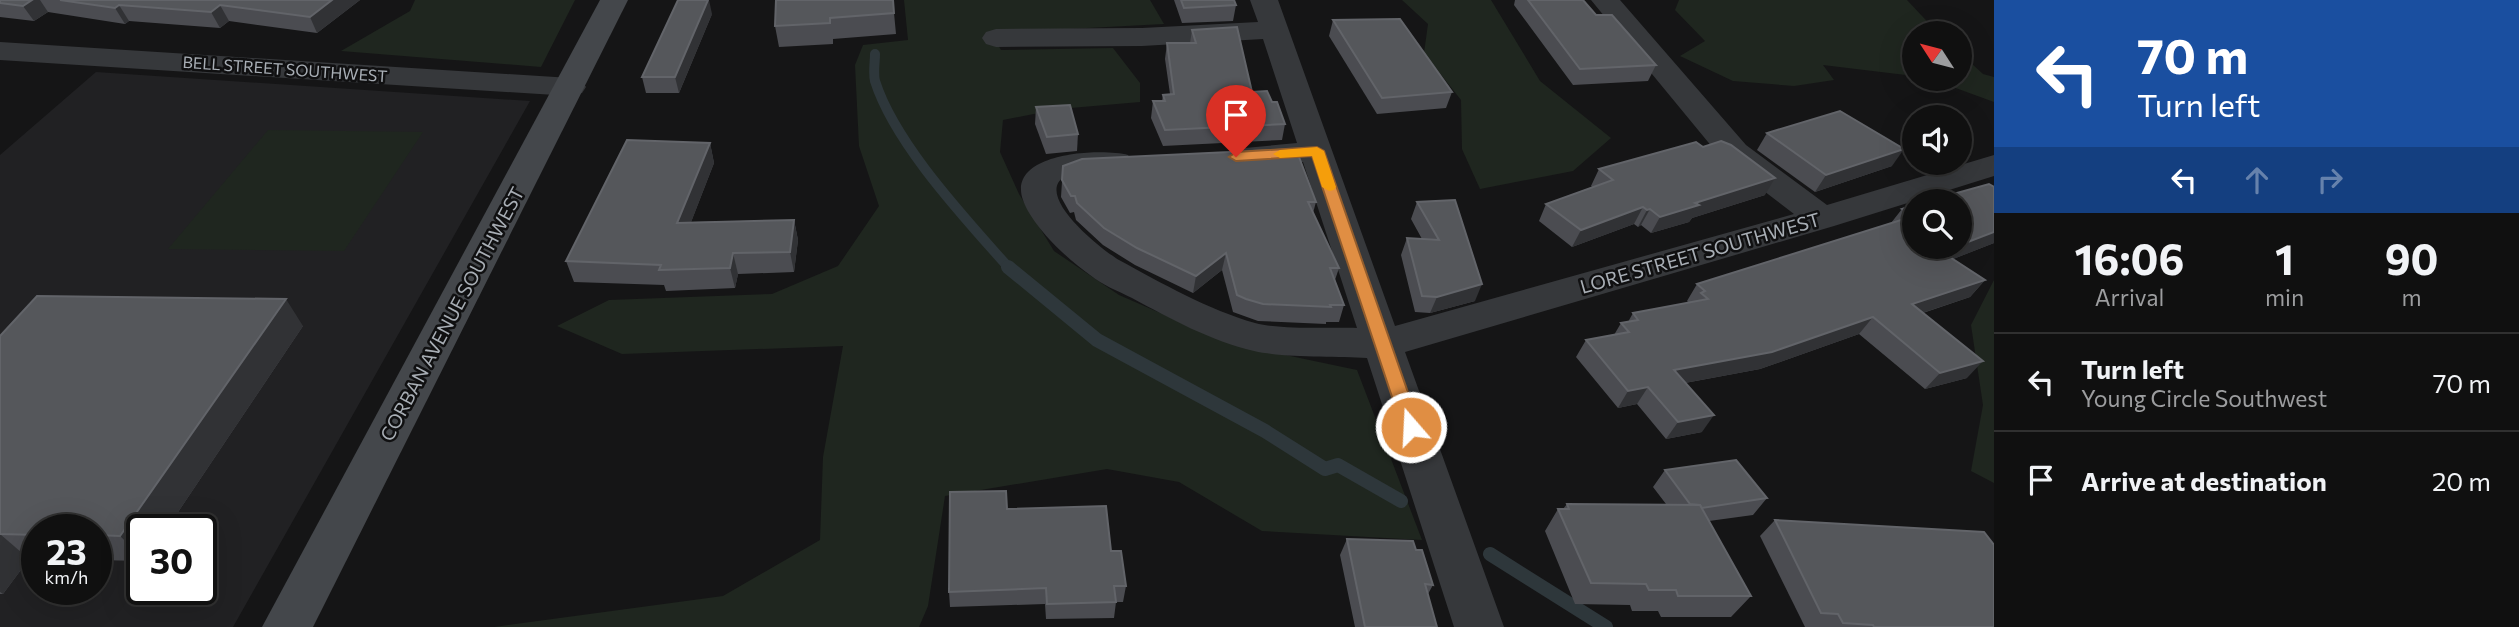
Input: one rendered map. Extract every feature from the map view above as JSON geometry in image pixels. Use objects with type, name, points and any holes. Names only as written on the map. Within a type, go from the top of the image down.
[{"type":"street","name":"CORBAN AVENUE SOUTHWEST","points":[[287,627],[571,87],[614,0]]},
{"type":"street","points":[[1605,0],[1734,152],[1822,218]]},
{"type":"street","points":[[996,38],[1128,37],[1269,15],[1317,151],[1394,341],[1479,627]]},
{"type":"street","name":"BELL STREET SOUTHWEST","points":[[0,51],[571,87]]},
{"type":"street","points":[[1209,158],[1317,151]]},
{"type":"street","name":"LORE STREET SOUTHWEST","points":[[1144,161],[1081,163],[1055,167],[1041,181],[1039,198],[1052,221],[1103,267],[1227,328],[1257,338],[1326,343],[1394,341],[1822,218],[1994,165]]},
{"type":"shaded area","points":[[415,0],[575,0],[541,67],[341,51],[410,11]]},
{"type":"shaded area","points":[[904,0],[1150,0],[1164,24],[991,33],[1001,50],[1113,48],[1140,83],[1140,102],[1059,109],[1003,120],[1000,152],[1019,194],[1054,251],[1119,295],[1229,343],[1357,370],[1422,540],[1262,531],[1179,482],[1107,469],[945,496],[928,606],[919,627],[494,627],[723,596],[820,540],[823,457],[843,346],[622,354],[557,326],[609,300],[772,294],[838,266],[879,206],[859,146],[855,65],[863,45],[908,40]]},
{"type":"shaded area","points":[[1402,0],[1491,0],[1540,81],[1611,138],[1573,171],[1480,189],[1462,149],[1461,100],[1424,53],[1428,24]]},
{"type":"shaded area","points":[[1679,0],[1907,0],[1927,21],[1902,21],[1902,75],[1823,65],[1834,80],[1794,86],[1733,81],[1680,56],[1705,41],[1675,10]]},
{"type":"shaded area","points":[[1972,64],[1983,74],[1994,77],[1994,102],[1964,91],[1972,91]]},
{"type":"shaded area","points":[[96,72],[530,101],[233,627],[0,627],[0,155]]},
{"type":"shaded area","points":[[268,130],[423,132],[344,251],[168,249]]},
{"type":"shaded area","points":[[1994,280],[1994,483],[1971,471],[1983,405],[1971,325]]},
{"type":"building","points":[[0,0],[32,0],[23,6],[0,3]]},
{"type":"building","points":[[60,0],[332,0],[310,17],[220,5],[211,12],[119,5],[115,8]]},
{"type":"building","points":[[678,0],[708,0],[675,77],[642,77]]},
{"type":"building","points":[[776,0],[893,0],[894,13],[830,18],[830,23],[775,26]]},
{"type":"building","points":[[1181,0],[1234,0],[1236,5],[1184,8]]},
{"type":"building","points":[[1528,0],[1583,0],[1596,15],[1612,15],[1656,65],[1580,69]]},
{"type":"building","points":[[1400,19],[1452,92],[1382,98],[1333,20]]},
{"type":"building","points":[[1237,27],[1252,92],[1267,91],[1272,102],[1277,102],[1285,124],[1165,130],[1153,101],[1165,101],[1163,95],[1174,94],[1167,43],[1196,43],[1192,30]]},
{"type":"building","points":[[1070,105],[1078,134],[1047,137],[1036,107]]},
{"type":"building","points":[[1840,111],[1902,150],[1826,175],[1767,133]]},
{"type":"building","points":[[627,140],[710,143],[677,223],[794,220],[790,252],[733,253],[730,268],[659,270],[661,265],[566,261]]},
{"type":"building","points":[[1721,141],[1731,145],[1775,178],[1660,217],[1643,207],[1581,230],[1546,204],[1613,180],[1599,169],[1696,142],[1703,147]]},
{"type":"building","points":[[1296,149],[1316,202],[1308,202],[1339,268],[1330,268],[1344,305],[1330,305],[1331,307],[1263,304],[1246,299],[1237,295],[1226,253],[1196,276],[1137,248],[1104,228],[1077,203],[1075,196],[1071,196],[1062,180],[1063,166],[1082,159]]},
{"type":"building","points":[[1989,184],[1994,187],[1994,232],[1972,240],[1972,189]]},
{"type":"building","points":[[1455,200],[1482,284],[1437,297],[1422,296],[1407,238],[1439,240],[1417,202]]},
{"type":"building","points":[[1902,220],[1902,259],[1953,259],[1985,280],[1912,304],[1983,361],[1940,373],[1873,317],[1772,352],[1674,370],[1714,415],[1678,422],[1648,387],[1628,391],[1586,340],[1629,332],[1621,323],[1638,320],[1633,313],[1708,299],[1701,293],[1705,291],[1697,284]]},
{"type":"building","points":[[37,296],[286,299],[135,514],[126,514],[126,527],[120,536],[112,536],[112,514],[21,514],[21,535],[0,534],[0,336]]},
{"type":"building","points":[[1736,460],[1767,498],[1702,508],[1700,505],[1690,504],[1665,470]]},
{"type":"building","points":[[1006,491],[1007,509],[1106,506],[1111,551],[1121,551],[1126,586],[1114,586],[1116,602],[1047,604],[1046,588],[949,592],[950,492]]},
{"type":"building","points":[[1567,504],[1700,505],[1751,596],[1678,596],[1676,590],[1649,590],[1646,584],[1591,583],[1558,509],[1569,509]]},
{"type":"building","points":[[1775,520],[1984,532],[1994,545],[1994,627],[1874,627],[1843,623],[1838,614],[1821,613]]},
{"type":"building","points":[[1347,539],[1413,541],[1416,550],[1422,550],[1433,585],[1425,584],[1437,627],[1365,627]]},
{"type":"waterway","points":[[875,54],[875,81],[898,130],[933,179],[1008,267]]},
{"type":"waterway","points":[[1008,267],[1097,340],[1265,431],[1325,469],[1338,465],[1401,501]]},
{"type":"waterway","points":[[1490,554],[1606,627]]},
{"type":"slow traffic","points":[[1280,154],[1317,151],[1329,187]]},
{"type":"route","points":[[1236,157],[1317,151],[1411,427]]}]
